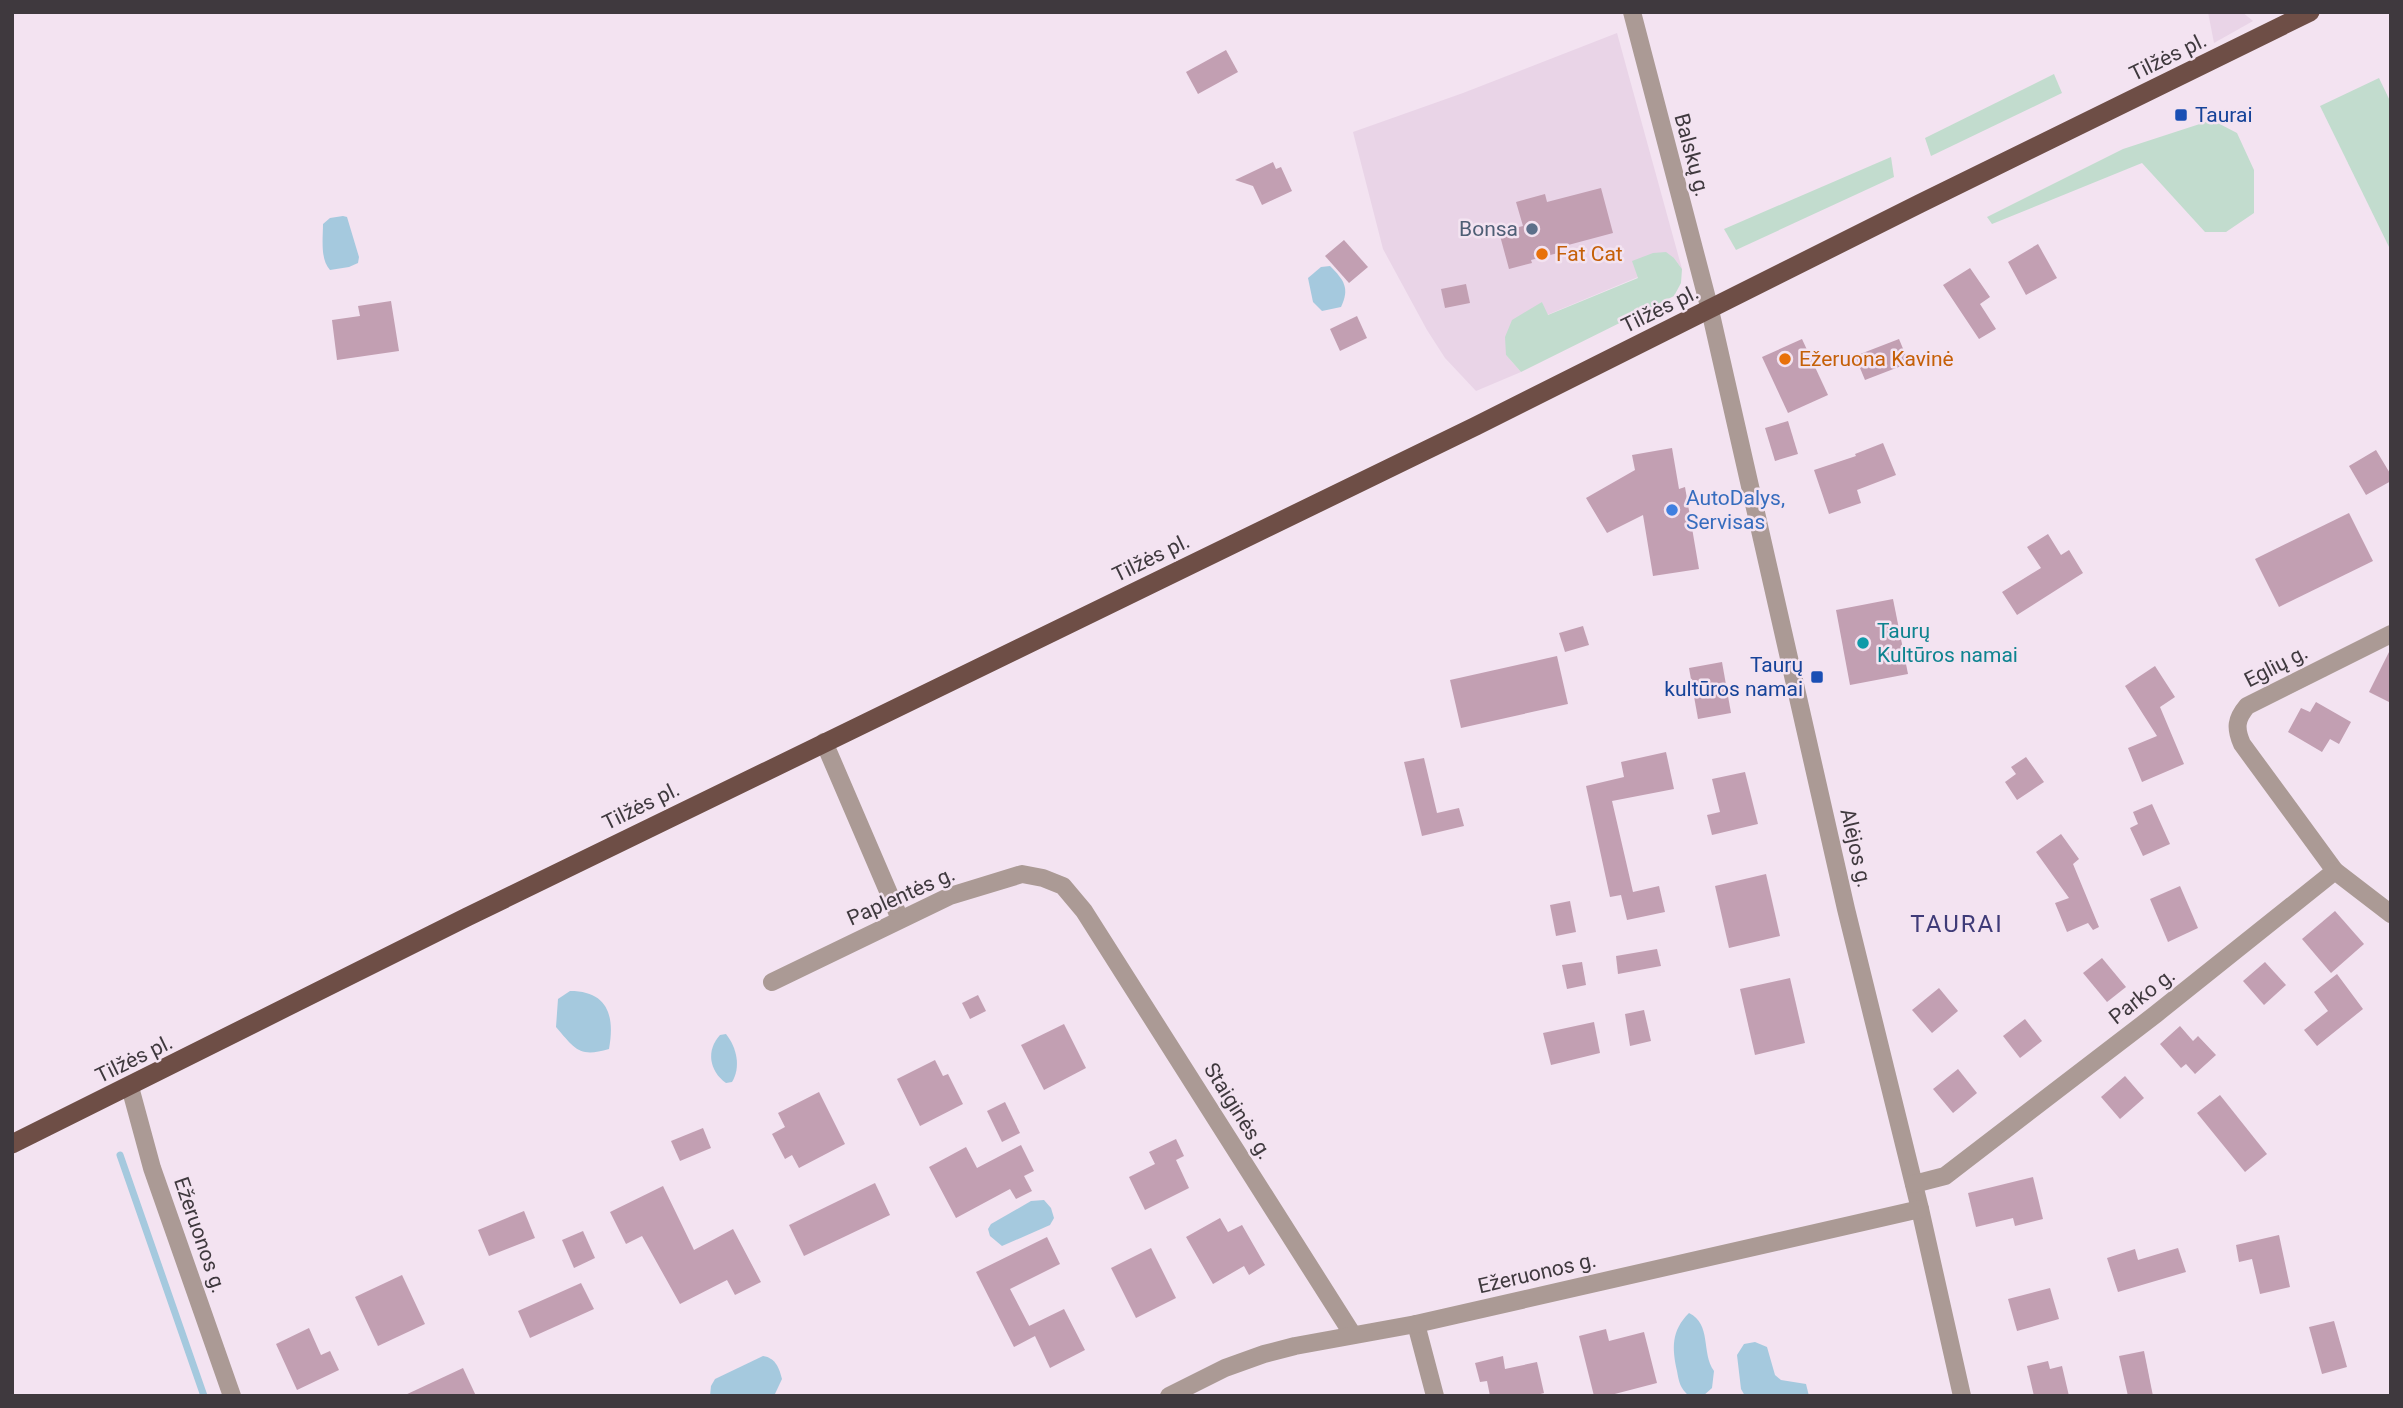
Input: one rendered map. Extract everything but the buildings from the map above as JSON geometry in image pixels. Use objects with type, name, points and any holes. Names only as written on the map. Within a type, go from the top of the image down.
[{"type":"highway","name":"Tilžės pl.","points":[[12,1144],[824,742],[1485,422],[2310,12]]},
{"type":"street","name":"Balskų g.","points":[[1632,12],[1710,310]]},
{"type":"street","name":"Alėjos g.","points":[[1710,310],[1846,909],[1920,1209],[1962,1396]]},
{"type":"street","name":"Eglių g.","points":[[2335,871],[2242,744],[2236,732],[2237,724],[2247,706],[2391,634]]},
{"type":"street","points":[[824,742],[900,919]]},
{"type":"street","points":[[2335,871],[2391,914]]},
{"type":"street","name":"Parko g.","points":[[1914,1184],[1945,1177],[2335,871]]},
{"type":"street","name":"Paplentės g.","points":[[772,982],[950,896],[1022,874],[1063,886],[1084,911]]},
{"type":"street","name":"Staiginės g.","points":[[1084,911],[1353,1335]]},
{"type":"street","name":"Ežeruonos g.","points":[[130,1087],[152,1168],[232,1396]]},
{"type":"street","name":"Ežeruonos g.","points":[[1169,1396],[1226,1368],[1264,1354],[1310,1342],[1416,1324],[1920,1209]]},
{"type":"street","points":[[1416,1324],[1435,1396]]},
{"type":"shaded area","points":[[2208,12],[2242,12],[2253,21],[2214,43]]},
{"type":"shaded area","points":[[1617,33],[1682,269],[1674,258],[1633,261],[1638,277],[1547,315],[1542,302],[1506,355],[1521,372],[1476,391],[1445,358],[1383,249],[1353,132],[1463,93]]},
{"type":"green space","points":[[2054,74],[2062,93],[1931,156],[1925,138]]},
{"type":"green space","points":[[2379,78],[2391,103],[2391,251],[2320,106]]},
{"type":"green space","points":[[2212,120],[2237,133],[2254,170],[2254,213],[2226,232],[2205,232],[2142,163],[1992,224],[1987,217],[2123,149]]},
{"type":"green space","points":[[1891,157],[1894,177],[1736,250],[1724,229]]},
{"type":"green space","points":[[1666,252],[1682,269],[1681,283],[1674,296],[1521,372],[1506,355],[1505,337],[1512,320],[1542,302],[1548,315],[1638,278],[1632,261],[1653,253]]},
{"type":"water","points":[[347,217],[359,257],[358,263],[330,270],[323,255],[323,224],[330,218]]},
{"type":"water","points":[[1330,266],[1342,280],[1345,295],[1341,307],[1322,311],[1313,302],[1308,278],[1321,267]]},
{"type":"water","points":[[570,991],[593,995],[606,1008],[611,1026],[609,1049],[599,1052],[578,1050],[556,1027],[558,999]]},
{"type":"water","points":[[726,1034],[733,1045],[737,1064],[732,1082],[726,1083],[716,1073],[711,1054],[720,1035]]},
{"type":"water","points":[[1044,1200],[1051,1208],[1054,1218],[1050,1225],[1002,1246],[990,1236],[988,1229],[991,1224],[1031,1201]]},
{"type":"water","points":[[1689,1313],[1701,1324],[1714,1371],[1712,1388],[1703,1396],[1689,1396],[1679,1382],[1675,1363],[1674,1340],[1679,1326]]},
{"type":"water","points":[[1755,1342],[1767,1347],[1775,1375],[1781,1380],[1806,1384],[1809,1396],[1745,1396],[1741,1389],[1737,1355],[1744,1344]]},
{"type":"water","points":[[763,1356],[774,1361],[782,1379],[774,1396],[710,1396],[715,1379]]},
{"type":"waterway","points":[[120,1155],[204,1396]]},
{"type":"place","name":"Taurai","points":[[2181,115]]},
{"type":"place","name":"Bonsa","points":[[1532,229]]},
{"type":"place","name":"Fat Cat","points":[[1542,254]]},
{"type":"place","name":"Ežeruona Kavinė","points":[[1785,359]]},
{"type":"place","name":"AutoDalys, Servisas","points":[[1672,510]]},
{"type":"place","name":"Taurų Kultūros namai","points":[[1863,643]]},
{"type":"place","name":"Taurų kultūros namai","points":[[1817,677]]},
{"type":"district","name":"TAURAI","points":[[1957,924]]}]
